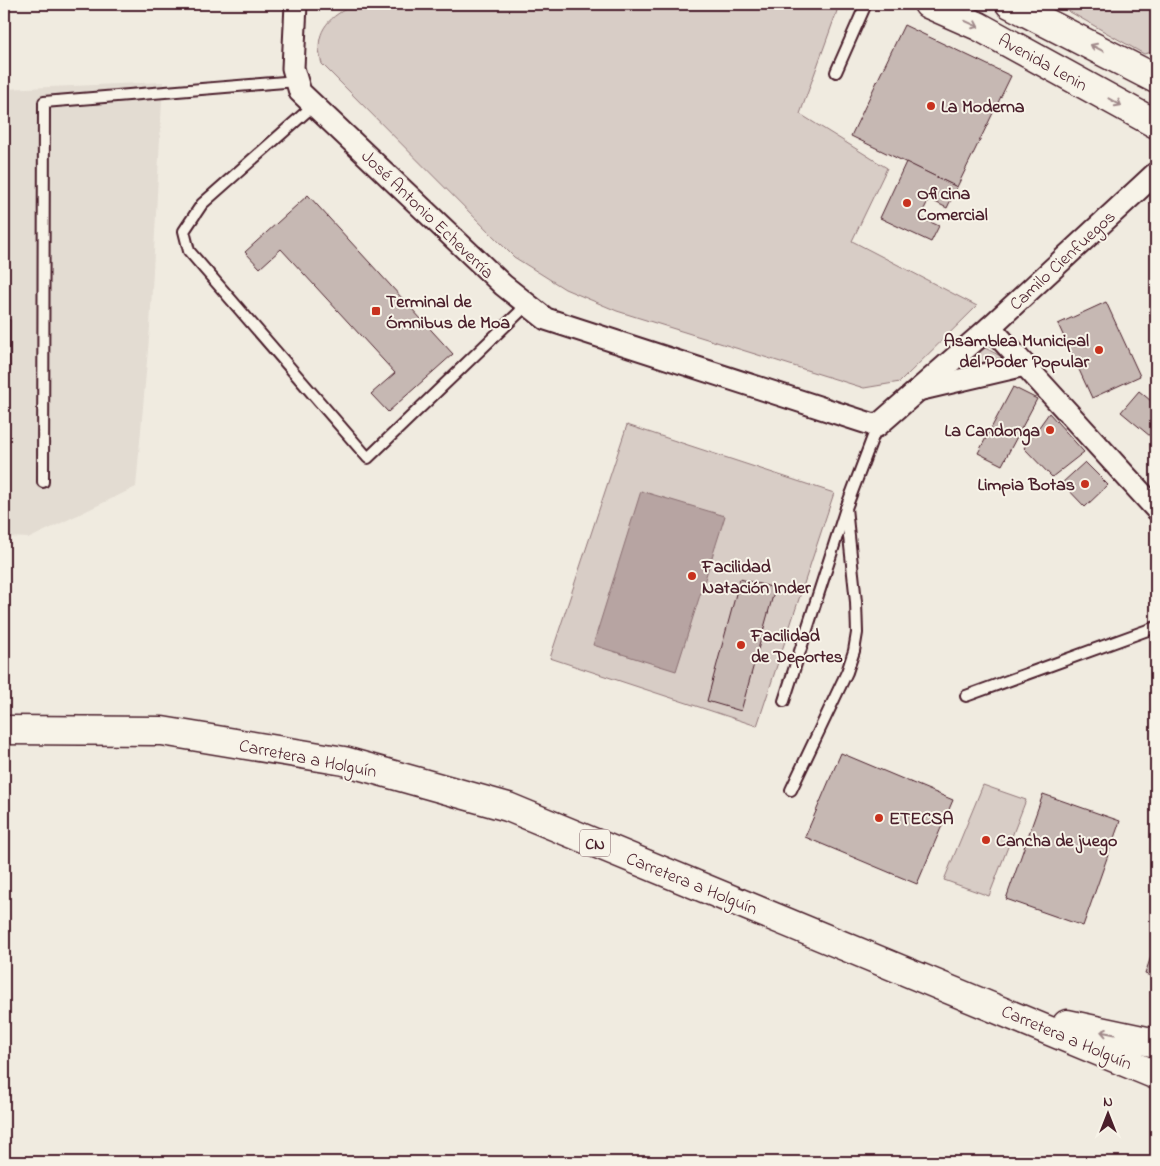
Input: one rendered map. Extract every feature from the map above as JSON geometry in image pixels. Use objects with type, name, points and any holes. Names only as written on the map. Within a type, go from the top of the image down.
[{"type":"main road","name":"Avenida Lenin","points":[[928,4],[978,26],[1156,124]]},
{"type":"main road","name":"Avenida Lenin","points":[[1010,4],[1149,71]]},
{"type":"main road","name":"Carretera a Holguín","points":[[4,730],[162,731],[344,761],[498,804],[1007,1012],[1156,1075]]},
{"type":"main road","points":[[1007,1012],[1156,1042]]},
{"type":"street","name":"José Antonio Echeverría","points":[[296,4],[293,68],[300,92],[503,285],[546,319],[877,426]]},
{"type":"street","name":"Camilo Cienfuegos","points":[[877,426],[990,327],[1156,172]]},
{"type":"street","points":[[990,327],[1156,509]]},
{"type":"street","points":[[919,390],[1025,365]]},
{"type":"lane","points":[[836,72],[866,4]]},
{"type":"lane","points":[[42,482],[44,102],[297,81]]},
{"type":"lane","points":[[314,105],[202,204],[184,231],[189,251],[368,458],[528,304]]},
{"type":"lane","points":[[784,701],[846,508],[877,426]]},
{"type":"lane","points":[[791,790],[847,672],[854,651],[857,633],[856,602],[846,508]]},
{"type":"lane","points":[[966,696],[1156,627]]},
{"type":"shaded area","points":[[613,4],[831,4],[837,11],[800,114],[887,168],[852,241],[977,306],[900,382],[864,388],[617,311],[565,289],[514,257],[322,64],[320,55],[319,46],[322,31],[331,19],[346,9]]},
{"type":"shaded area","points":[[1056,4],[1156,4],[1156,51],[1144,54]]},
{"type":"shaded area","points":[[163,82],[150,327],[136,487],[30,538],[4,537],[4,89]]},
{"type":"shaded area","points":[[985,348],[1010,361],[961,368]]},
{"type":"shaded area","name":"Facilidad Natación Inder","points":[[627,425],[834,493],[757,726],[550,658]]},
{"type":"shaded area","points":[[641,491],[725,516],[676,671],[593,645]]},
{"type":"shaded area","name":"Cancha de juego","points":[[983,785],[1026,800],[989,896],[944,880]]},
{"type":"building","name":"La Moderna","points":[[904,25],[1011,76],[957,187],[851,136]]},
{"type":"building","name":"Oficina Comercial","points":[[906,162],[957,187],[947,208],[929,199],[920,217],[939,226],[931,242],[880,218]]},
{"type":"building","name":"Terminal de Ómnibus de Moa","points":[[308,195],[453,354],[388,412],[371,394],[395,373],[281,249],[260,268],[245,252]]},
{"type":"building","name":"Asamblea Municipal del Poder Popular","points":[[1106,302],[1140,376],[1092,398],[1058,324]]},
{"type":"building","points":[[4,320],[10,320],[10,370],[4,370]]},
{"type":"building","points":[[1013,387],[1037,399],[1002,465],[978,453]]},
{"type":"building","points":[[1139,391],[1156,405],[1156,441],[1121,412]]},
{"type":"building","name":"La Candonga","points":[[1049,413],[1084,452],[1052,477],[1024,448]]},
{"type":"building","name":"Limpia Botas","points":[[1085,462],[1108,485],[1085,507],[1062,483]]},
{"type":"building","name":"Facilidad de Deportes","points":[[740,579],[775,588],[741,711],[707,701]]},
{"type":"building","name":"ETECSA","points":[[841,753],[953,800],[917,884],[805,837]]},
{"type":"building","points":[[1043,794],[1120,821],[1083,926],[1006,899]]},
{"type":"building","points":[[1156,942],[1156,978],[1145,974]]},
{"type":"place","name":"La Moderna","points":[[931,106]]},
{"type":"place","name":"Oficina Comercial","points":[[907,203]]},
{"type":"place","name":"Terminal de Ómnibus de Moa","points":[[376,311]]},
{"type":"place","name":"Asamblea Municipal del Poder Popular","points":[[1099,350]]},
{"type":"place","name":"La Candonga","points":[[1050,430]]},
{"type":"place","name":"Limpia Botas","points":[[1085,484]]},
{"type":"place","name":"Facilidad Natación Inder","points":[[692,576]]},
{"type":"place","name":"Facilidad de Deportes","points":[[741,645]]},
{"type":"place","name":"ETECSA","points":[[879,818]]},
{"type":"place","name":"Cancha de juego","points":[[986,840]]}]
